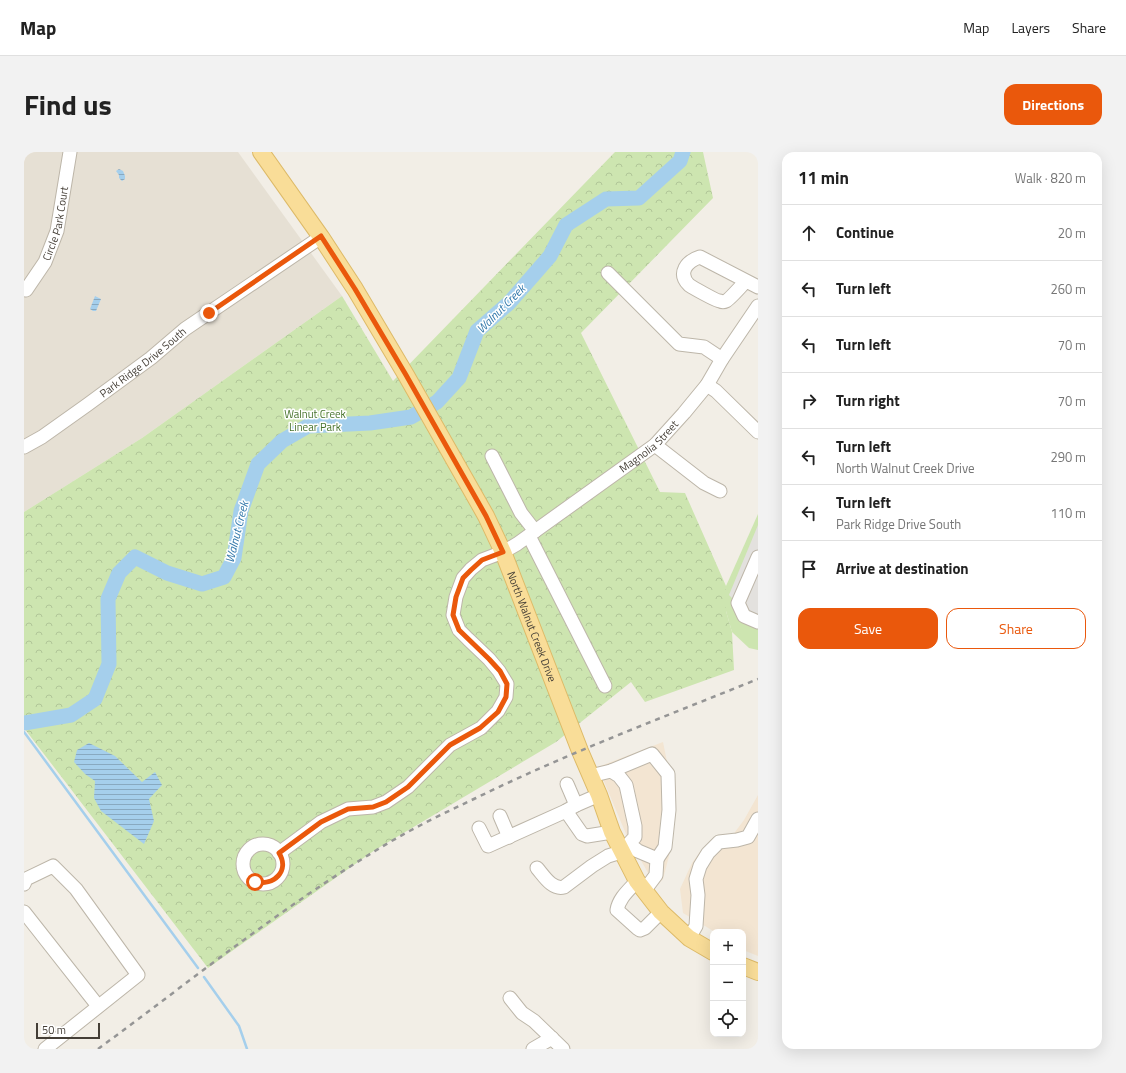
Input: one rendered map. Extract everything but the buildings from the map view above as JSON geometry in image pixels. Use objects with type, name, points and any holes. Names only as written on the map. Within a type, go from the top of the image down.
[{"type":"main road","name":"North Walnut Creek Drive","points":[[261,152],[321,236],[355,289],[443,439],[486,516],[503,552],[590,776],[599,795],[612,832],[625,848],[641,886],[662,912],[690,938],[710,950]]},
{"type":"street","name":"Circle Park Court","points":[[26,290],[45,262],[56,231],[70,152]]},
{"type":"street","name":"Park Ridge Drive South","points":[[24,447],[42,437],[151,358],[185,328],[321,236]]},
{"type":"street","points":[[608,273],[678,344],[704,347],[722,359]]},
{"type":"street","points":[[746,281],[758,287]]},
{"type":"street","name":"Magnolia Street","points":[[279,853],[321,822],[348,809],[373,807],[386,802],[408,787],[450,745],[480,728],[498,712],[506,697],[507,684],[500,671],[459,630],[453,615],[456,597],[463,578],[482,560],[503,552],[532,533],[655,445],[684,414],[707,385],[722,359],[758,306]]},
{"type":"street","points":[[707,385],[716,391],[758,432]]},
{"type":"street","points":[[655,445],[704,483],[720,491]]},
{"type":"street","points":[[492,456],[532,533],[605,686]]},
{"type":"street","points":[[758,557],[738,602],[744,616],[758,622]]},
{"type":"street","points":[[590,776],[611,771],[652,754],[668,774],[669,810],[665,847],[657,859],[656,875],[641,886],[625,894],[616,910],[640,930],[645,928],[662,912]]},
{"type":"street","points":[[536,868],[554,887],[559,889],[564,888],[592,866],[625,848],[635,837],[635,826],[626,785],[619,776],[611,771]]},
{"type":"street","points":[[567,784],[571,808],[582,834],[587,836],[612,832]]},
{"type":"street","points":[[479,828],[488,846],[599,795]]},
{"type":"street","points":[[500,816],[509,837]]},
{"type":"street","points":[[690,938],[696,926],[698,895],[696,879],[700,866],[708,853],[720,842],[748,838],[758,820]]},
{"type":"street","points":[[625,848],[638,850],[657,859]]},
{"type":"street","points":[[24,884],[26,879],[53,866],[76,889],[138,975],[45,1049]]},
{"type":"street","points":[[24,912],[98,1006]]},
{"type":"street","points":[[510,998],[522,1013],[534,1021],[563,1049]]},
{"type":"street","points":[[533,1049],[552,1038]]},
{"type":"shaded area","points":[[24,152],[238,152],[342,296],[142,438],[24,512]]},
{"type":"shaded area","points":[[758,525],[758,624],[729,595]]},
{"type":"shaded area","points":[[663,742],[676,806],[669,856],[663,879],[656,887],[626,834],[598,767]]},
{"type":"shaded area","points":[[758,795],[758,956],[746,951],[746,929],[710,929],[683,913],[680,889],[692,863],[700,852],[711,841],[732,836],[744,820]]},
{"type":"green space","name":"Walnut Creek Linear Park","points":[[615,152],[703,152],[713,198],[581,333],[660,492],[685,493],[726,586],[726,611],[732,632],[734,670],[645,702],[631,682],[556,742],[375,850],[208,968],[24,728],[24,512],[142,438],[342,296],[393,381]]},
{"type":"green space","points":[[758,514],[758,650],[749,648],[732,632],[726,611],[726,586]]},
{"type":"water","points":[[119,169],[123,171],[125,176],[125,179],[122,181],[116,171]]},
{"type":"water","points":[[95,296],[101,299],[96,311],[93,311],[90,309]]},
{"type":"water","points":[[89,743],[115,756],[142,782],[155,772],[162,785],[149,799],[154,821],[144,844],[101,811],[94,798],[95,781],[85,774],[74,762],[77,750]]},
{"type":"waterway","name":"Walnut Creek","points":[[24,723],[71,715],[95,699],[109,664],[108,599],[119,573],[135,557],[167,573],[202,584],[224,577],[234,558],[241,511],[258,464],[282,441],[308,426],[370,423],[411,417],[437,402],[459,378],[477,331],[509,303],[550,256],[566,225],[606,199],[639,198],[680,161],[683,152]]},
{"type":"waterway","points":[[24,732],[198,968]]},
{"type":"waterway","points":[[204,977],[239,1026],[247,1049]]},
{"type":"railway","points":[[98,1049],[234,947],[304,897],[375,851],[450,810],[546,766],[758,679]]},
{"type":"route","points":[[209,313],[321,236],[355,289],[406,375],[486,516],[503,552],[482,560],[463,578],[456,597],[453,615],[459,630],[500,671],[507,684],[506,697],[498,712],[480,728],[450,745],[408,787],[386,802],[373,807],[348,809],[321,822],[279,853],[281,856],[282,868],[275,880],[262,884],[255,882]]}]
